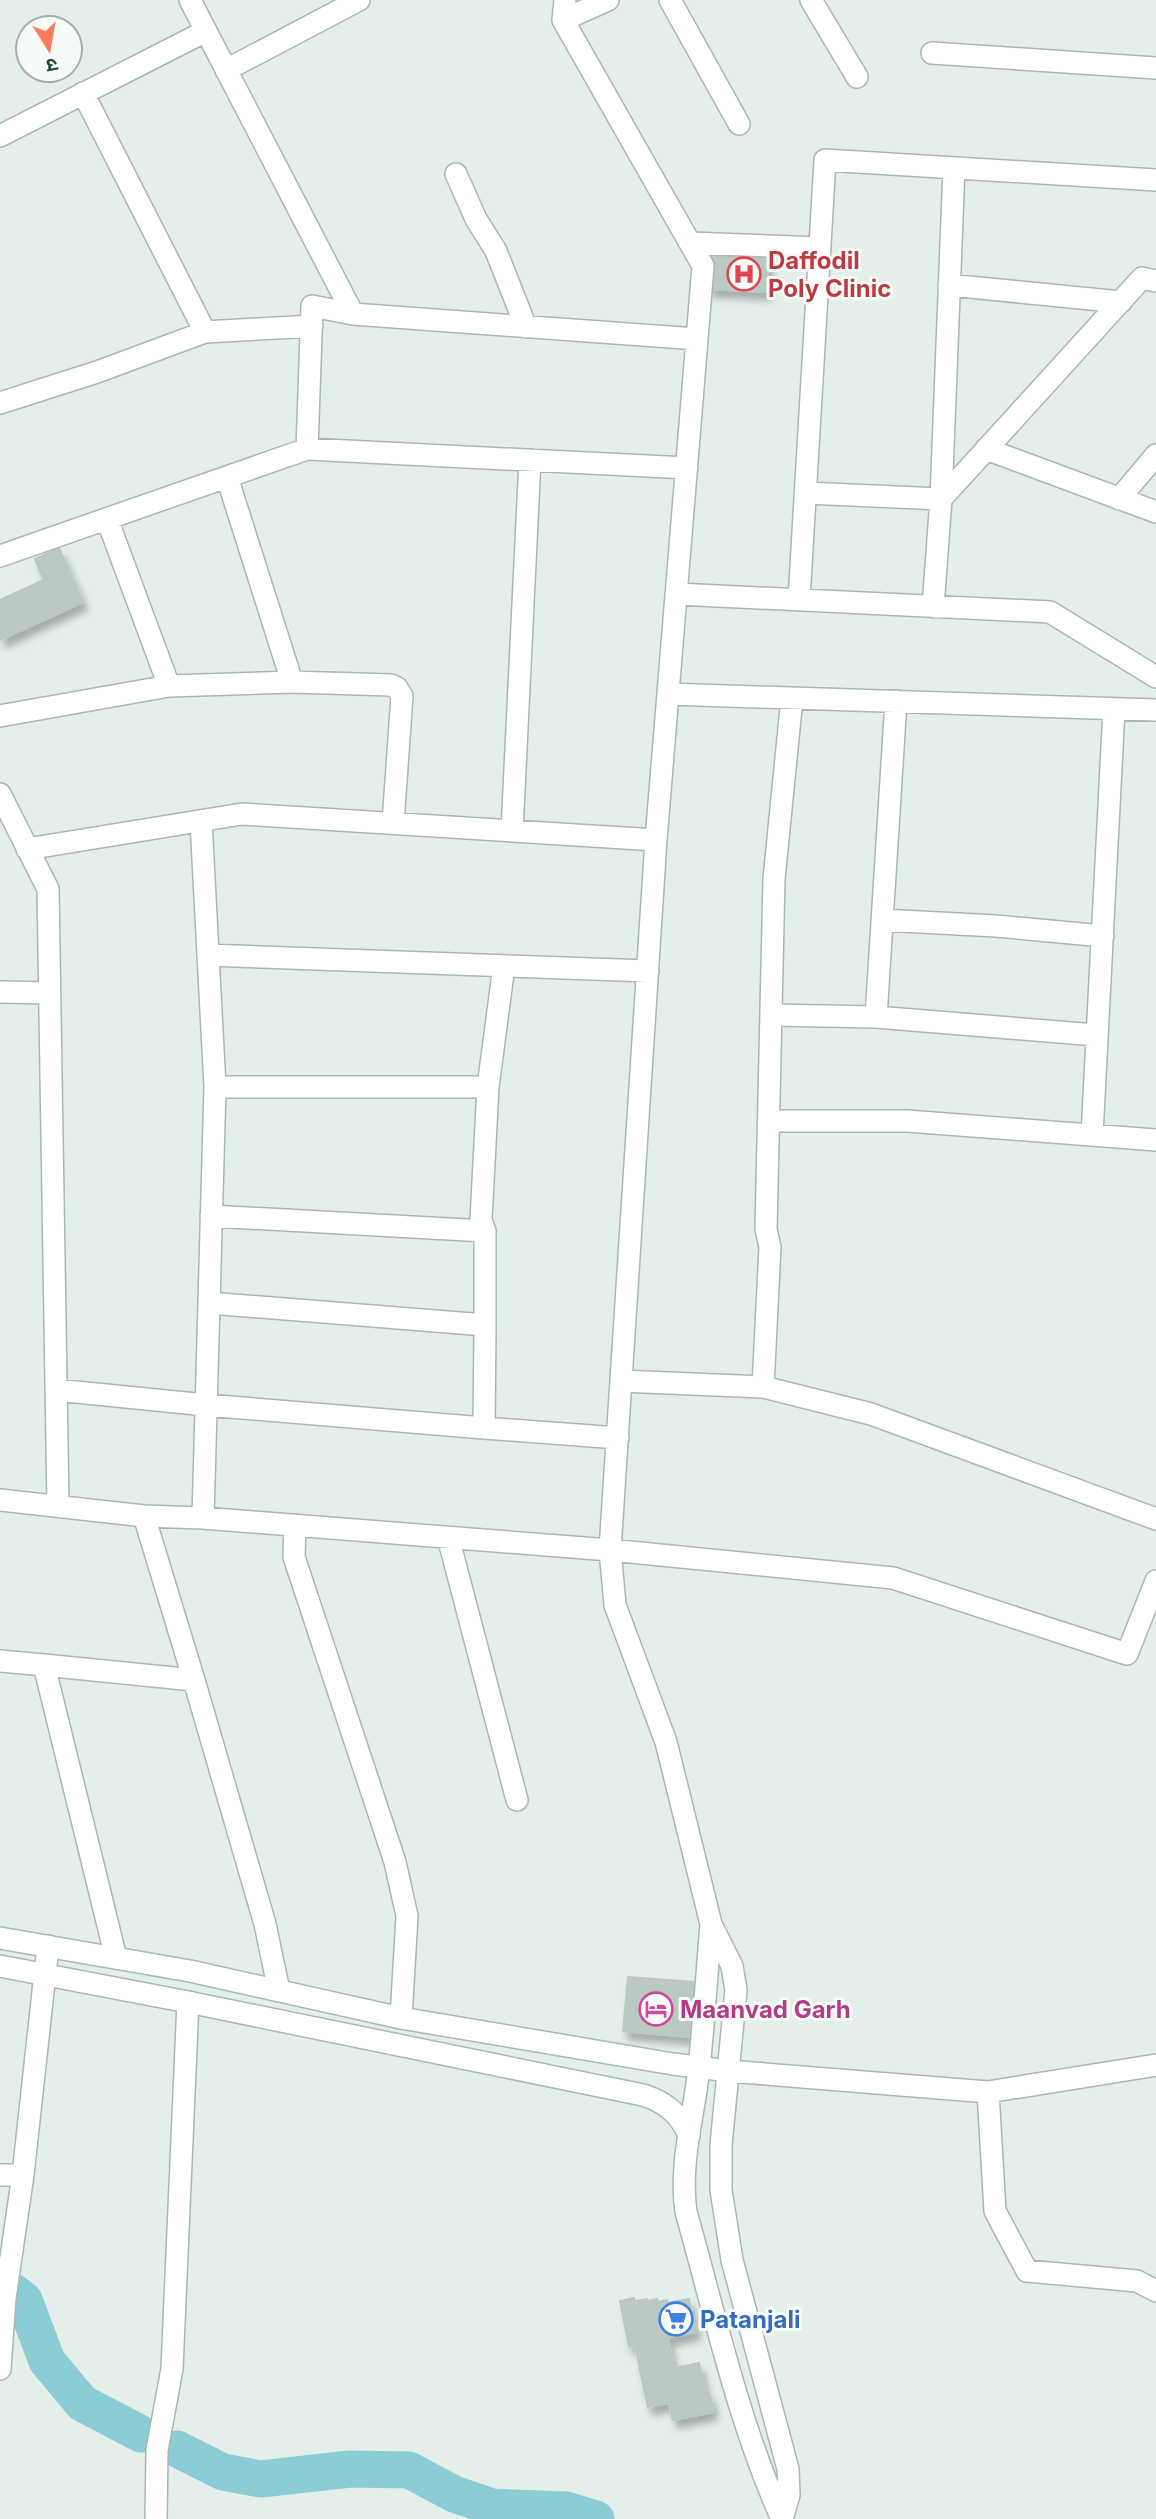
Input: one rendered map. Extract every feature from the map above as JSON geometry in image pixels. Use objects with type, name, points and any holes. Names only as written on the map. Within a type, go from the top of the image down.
[{"type":"street","points":[[190,0],[353,314]]},
{"type":"street","points":[[226,70],[359,0]]},
{"type":"street","points":[[608,0],[564,10],[703,266],[656,840],[610,1550],[615,1605],[666,1742],[711,1924],[735,1975],[729,2071],[720,2145],[721,2190],[732,2260],[788,2469],[789,2494],[782,2519]]},
{"type":"street","points":[[670,0],[739,124]]},
{"type":"street","points":[[811,0],[857,77]]},
{"type":"street","points":[[0,136],[206,32]]},
{"type":"street","points":[[932,53],[1156,68]]},
{"type":"street","points":[[83,93],[205,332]]},
{"type":"street","points":[[799,600],[825,160],[1156,180]]},
{"type":"street","points":[[933,607],[941,499],[954,168]]},
{"type":"street","points":[[457,174],[476,219],[496,251],[526,327]]},
{"type":"street","points":[[690,243],[820,248]]},
{"type":"street","points":[[941,499],[1142,278],[1156,281]]},
{"type":"street","points":[[949,285],[1121,302]]},
{"type":"street","points":[[307,449],[312,306],[353,314],[697,339]]},
{"type":"street","points":[[0,403],[97,372],[205,332],[312,326]]},
{"type":"street","points":[[0,556],[307,449],[687,468]]},
{"type":"street","points":[[986,449],[1156,512]]},
{"type":"street","points":[[1119,499],[1156,455]]},
{"type":"street","points":[[512,831],[530,460]]},
{"type":"street","points":[[228,477],[292,682]]},
{"type":"street","points":[[806,493],[941,499]]},
{"type":"street","points":[[107,519],[169,687]]},
{"type":"street","points":[[677,594],[1051,612],[1156,677]]},
{"type":"street","points":[[0,716],[169,687],[292,682],[391,685],[397,688],[402,696],[393,823]]},
{"type":"street","points":[[668,694],[1156,710]]},
{"type":"street","points":[[763,1387],[770,1247],[766,1229],[774,879],[792,698]]},
{"type":"street","points":[[876,1017],[896,701]]},
{"type":"street","points":[[1092,1135],[1114,709]]},
{"type":"street","points":[[0,794],[48,889],[58,1506]]},
{"type":"street","points":[[27,849],[242,814],[656,840]]},
{"type":"street","points":[[201,821],[215,1087],[203,1518]]},
{"type":"street","points":[[882,920],[996,926],[1103,936]]},
{"type":"street","points":[[208,954],[648,971]]},
{"type":"street","points":[[484,1428],[485,1231],[481,1220],[488,1087],[504,966]]},
{"type":"street","points":[[0,992],[49,993]]},
{"type":"street","points":[[771,1014],[876,1017],[1096,1035]]},
{"type":"street","points":[[215,1087],[488,1087]]},
{"type":"street","points":[[769,1121],[907,1122],[1156,1140]]},
{"type":"street","points":[[211,1216],[485,1231]]},
{"type":"street","points":[[209,1303],[485,1325]]},
{"type":"street","points":[[621,1381],[763,1387],[871,1414],[1156,1520]]},
{"type":"street","points":[[56,1390],[206,1405],[618,1438]]},
{"type":"street","points":[[0,1500],[144,1516],[203,1518],[610,1550],[893,1578],[1128,1654],[1156,1581]]},
{"type":"street","points":[[144,1516],[262,1912],[279,1991]]},
{"type":"street","points":[[295,1525],[294,1557],[395,1862],[407,1916],[401,2018]]},
{"type":"street","points":[[448,1537],[517,1800]]},
{"type":"street","points":[[0,1661],[194,1680]]},
{"type":"street","points":[[44,1665],[116,1958]]},
{"type":"street","points":[[711,1924],[699,2068],[688,2135],[683,2192],[686,2212],[745,2423],[765,2481],[782,2519]]},
{"type":"street","points":[[0,1938],[116,1958],[401,2018],[699,2068],[988,2092],[1156,2065]]},
{"type":"street","points":[[0,2369],[5,2298],[23,2175],[48,1946]]},
{"type":"street","points":[[0,1966],[643,2095],[666,2104],[684,2123],[688,2135]]},
{"type":"street","points":[[156,2519],[157,2450],[172,2369],[188,2002]]},
{"type":"street","points":[[988,2092],[995,2211],[1027,2271],[1137,2281],[1156,2291]]},
{"type":"street","points":[[0,2175],[23,2175]]},
{"type":"building","points":[[709,253],[768,255],[767,292],[708,289]]},
{"type":"building","points":[[59,548],[83,602],[0,640],[0,600],[44,580],[35,559]]},
{"type":"building","points":[[628,1977],[694,1982],[689,2037],[623,2031]]},
{"type":"building","points":[[634,2298],[635,2301],[667,2300],[668,2303],[689,2299],[696,2332],[629,2346],[620,2301]]},
{"type":"building","points":[[668,2338],[674,2369],[641,2375],[635,2344]]},
{"type":"building","points":[[699,2363],[706,2395],[648,2407],[641,2375]]},
{"type":"building","points":[[710,2394],[713,2412],[673,2420],[669,2403]]},
{"type":"waterway","points":[[0,2289],[15,2293],[24,2300],[47,2361],[82,2403],[141,2434]]},
{"type":"waterway","points":[[177,2449],[223,2472],[261,2479],[350,2469],[409,2470],[454,2494],[492,2507],[566,2510],[596,2519]]},
{"type":"place","name":"Daffodil Poly Clinic","points":[[744,274]]},
{"type":"place","name":"Maanvad Garh","points":[[656,2009]]},
{"type":"place","name":"Patanjali","points":[[676,2319]]}]
